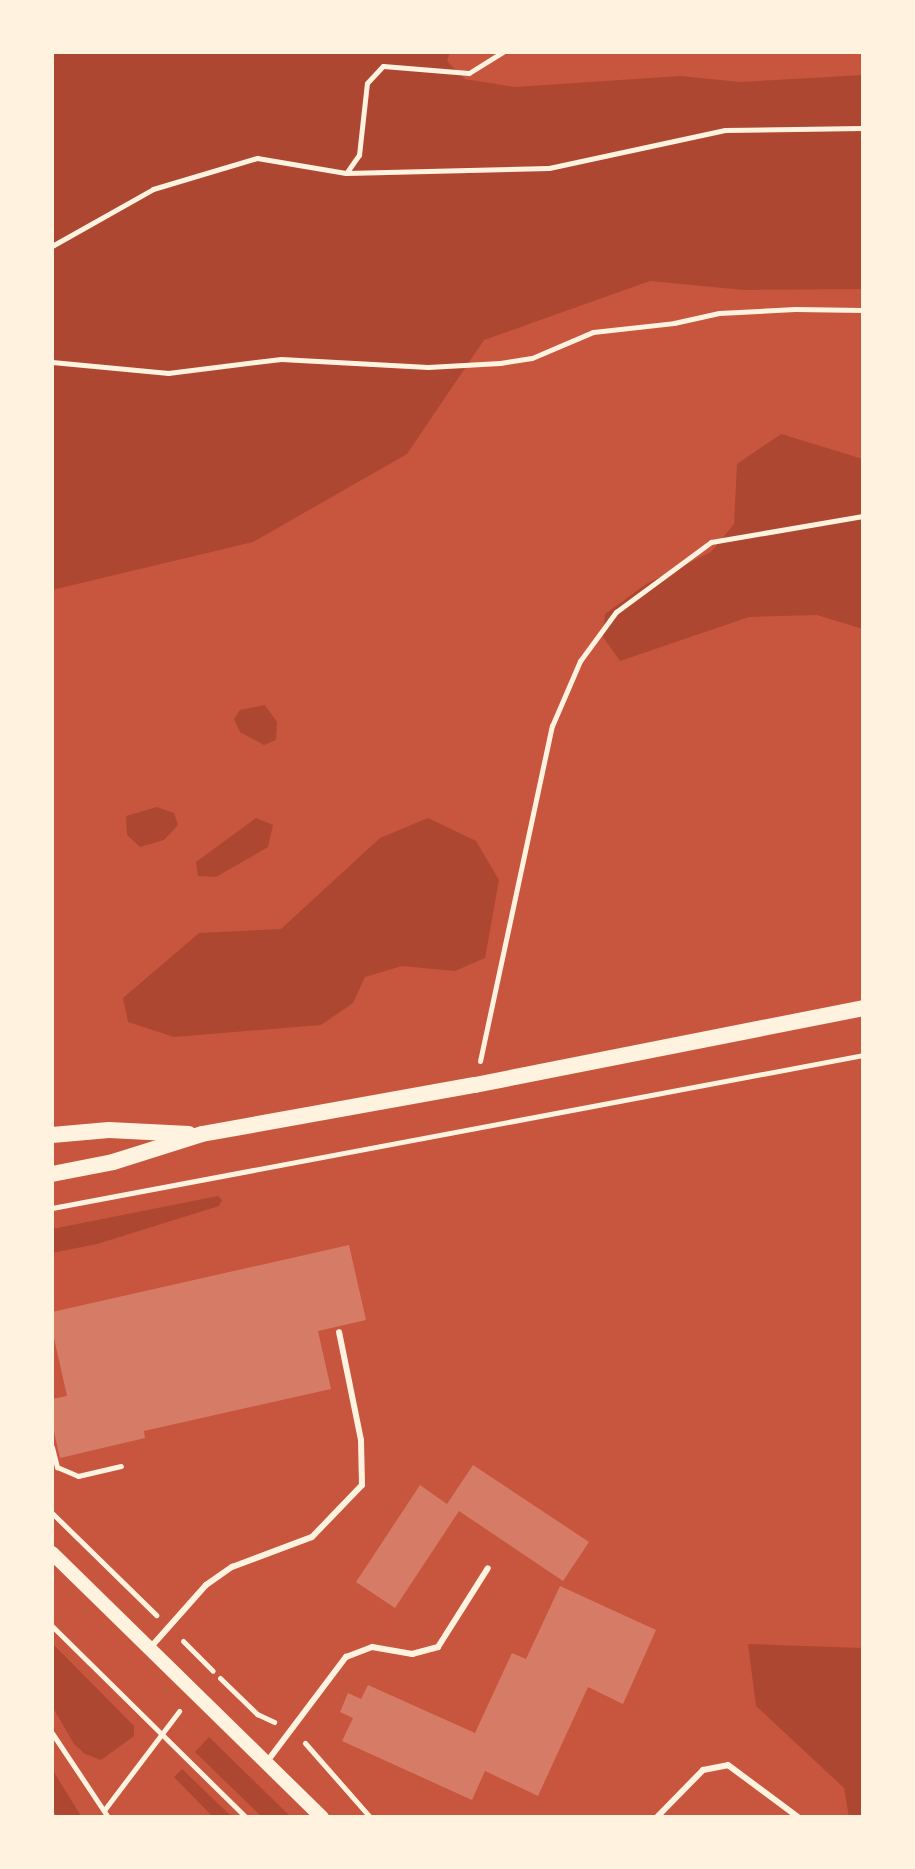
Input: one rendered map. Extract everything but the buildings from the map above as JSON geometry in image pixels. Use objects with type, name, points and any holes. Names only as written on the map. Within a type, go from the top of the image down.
[{"type":"main road","points":[[52,1174],[113,1162],[202,1134],[475,1085],[863,1008]]},
{"type":"main road","points":[[52,1135],[109,1130],[202,1134]]},
{"type":"street","points":[[52,1553],[322,1817]]},
{"type":"lane","points":[[150,1648],[206,1585],[232,1567],[312,1537],[362,1485],[361,1440],[339,1332]]},
{"type":"lane","points":[[266,1763],[346,1657],[372,1647],[412,1654],[438,1647],[488,1568]]},
{"type":"lane","points":[[657,1817],[703,1770],[728,1765],[798,1817]]},
{"type":"path","points":[[346,173],[359,155],[367,83],[383,66],[469,73],[503,52]]},
{"type":"path","points":[[52,246],[153,189],[257,158],[346,173],[549,168],[725,130],[863,128]]},
{"type":"path","points":[[52,362],[168,373],[281,359],[428,367],[500,363],[532,358],[593,332],[674,323],[719,313],[795,309],[863,310]]},
{"type":"path","points":[[475,1085],[552,726],[580,661],[616,612],[711,542],[863,516]]},
{"type":"path","points":[[52,1208],[863,1055]]},
{"type":"path","points":[[52,1447],[57,1467],[78,1476],[121,1466]]},
{"type":"path","points":[[52,1513],[257,1714],[293,1730],[346,1785],[370,1817]]},
{"type":"path","points":[[52,1626],[246,1817]]},
{"type":"path","points":[[105,1809],[184,1704]]},
{"type":"path","points":[[52,1733],[54,1742],[108,1817]]},
{"type":"shaded area","points":[[52,52],[450,52],[447,61],[465,79],[515,87],[680,76],[740,82],[863,75],[863,289],[744,290],[650,281],[484,340],[407,454],[253,542],[52,590]]},
{"type":"shaded area","points":[[781,434],[863,459],[863,629],[817,615],[749,617],[620,661],[603,637],[605,614],[646,584],[711,552],[734,524],[737,464]]},
{"type":"shaded area","points":[[265,705],[277,722],[276,740],[264,745],[240,732],[234,719],[240,710]]},
{"type":"shaded area","points":[[157,807],[174,813],[178,825],[164,840],[140,847],[127,835],[126,816]]},
{"type":"shaded area","points":[[256,818],[273,825],[268,847],[216,877],[198,876],[196,862]]},
{"type":"shaded area","points":[[428,818],[476,841],[499,880],[485,958],[455,971],[402,966],[365,977],[353,1003],[321,1025],[174,1037],[128,1022],[123,998],[199,933],[281,929],[380,838]]},
{"type":"shaded area","points":[[218,1196],[222,1200],[219,1206],[97,1244],[52,1253],[52,1229]]},
{"type":"shaded area","points":[[52,1643],[134,1726],[134,1736],[101,1760],[85,1754],[74,1744],[52,1706]]},
{"type":"shaded area","points":[[748,1644],[863,1648],[863,1817],[849,1817],[844,1788],[756,1706]]},
{"type":"shaded area","points":[[209,1737],[291,1817],[262,1817],[195,1752]]},
{"type":"shaded area","points":[[52,1769],[82,1817],[57,1817],[52,1808]]},
{"type":"shaded area","points":[[182,1769],[232,1817],[213,1817],[174,1777]]}]
